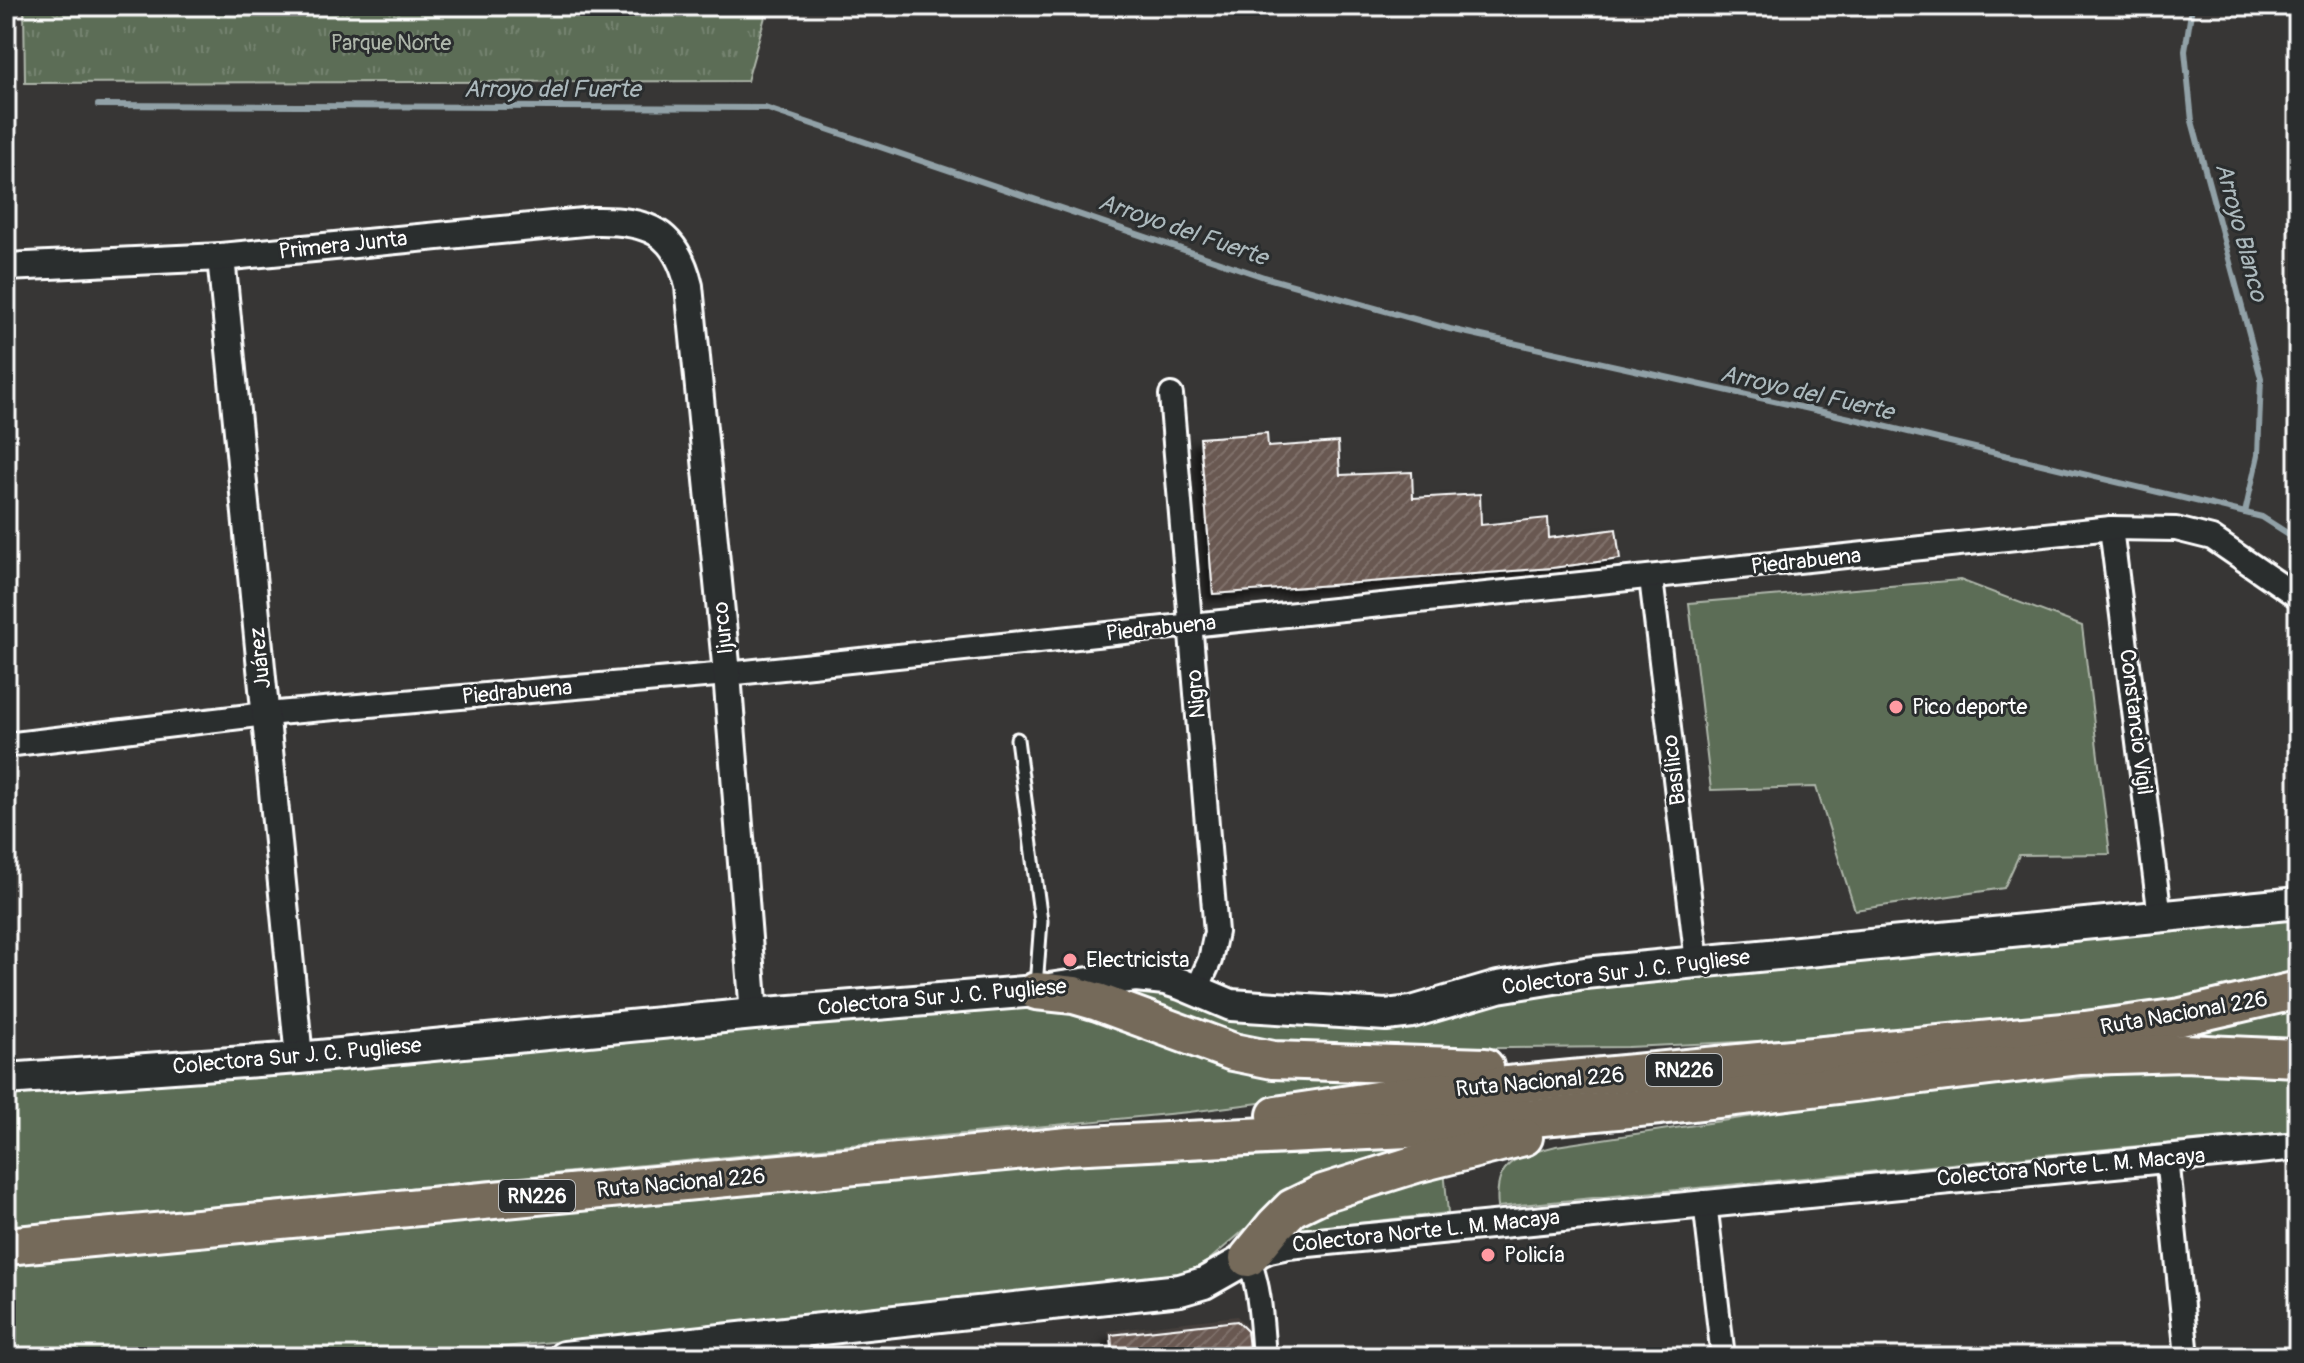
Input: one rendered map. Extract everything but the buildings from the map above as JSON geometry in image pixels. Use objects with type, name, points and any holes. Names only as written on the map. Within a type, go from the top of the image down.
[{"type":"highway","name":"Ruta Nacional 226","points":[[1658,1089],[2197,1014],[2298,990]]},
{"type":"highway","points":[[1036,991],[1074,995],[1233,1052],[1273,1060],[1658,1089]]},
{"type":"highway","name":"Ruta Nacional 226","points":[[6,1246],[1068,1146],[1423,1093],[1658,1089],[2081,1056],[2184,1053],[2298,1058]]},
{"type":"highway","points":[[1248,1258],[1292,1208],[1323,1193],[1658,1089]]},
{"type":"main road","name":"Colectora Sur J. C. Pugliese","points":[[6,1079],[299,1058],[754,1014],[1036,991],[1136,976],[1165,979],[1197,989],[1231,1005],[1386,1015],[1412,1012],[1524,981],[2298,903]]},
{"type":"main road","name":"Colectora Norte L. M. Macaya","points":[[564,1357],[795,1344],[1180,1290],[1204,1283],[1248,1258]]},
{"type":"street","name":"Primera Junta","points":[[6,267],[221,257],[594,221],[635,225],[659,234],[674,246]]},
{"type":"street","name":"Ijurco","points":[[674,246],[682,259],[689,286],[727,674],[754,1014]]},
{"type":"street","name":"Juárez","points":[[221,257],[299,1058]]},
{"type":"street","name":"Nigro","points":[[1171,395],[1216,932],[1210,960],[1197,989]]},
{"type":"street","name":"Piedrabuena","points":[[6,745],[266,714],[727,674],[2111,528],[2176,529],[2212,538],[2298,597]]},
{"type":"street","name":"Constancio Vigil","points":[[2111,528],[2160,917]]},
{"type":"street","name":"Basílico","points":[[1651,578],[1697,962]]},
{"type":"street","name":"Colectora Norte L. M. Macaya","points":[[1248,1258],[1288,1245],[2298,1146]]},
{"type":"street","points":[[2167,1157],[2187,1357]]},
{"type":"street","points":[[1705,1202],[1723,1357]]},
{"type":"street","points":[[1248,1258],[1259,1299],[1264,1357]]},
{"type":"lane","points":[[1017,739],[1041,921],[1036,991]]},
{"type":"shaded area","points":[[1237,1316],[1249,1329],[1252,1357],[1111,1357],[1108,1331]]},
{"type":"green space","name":"Parque Norte","points":[[24,6],[768,6],[747,81],[25,83]]},
{"type":"green space","name":"Pico deporte","points":[[1960,580],[2082,626],[2110,854],[2019,855],[2004,888],[1855,910],[1816,787],[1711,790],[1689,603]]},
{"type":"green space","points":[[2298,918],[2298,976],[2190,1002],[1828,1038],[1628,1047],[1309,1050],[1272,1047],[1114,991],[1131,988],[1183,997],[1200,1009],[1229,1020],[1366,1024],[1511,995]]},
{"type":"green space","points":[[2298,997],[2298,1048],[2082,1039]]},
{"type":"green space","points":[[1033,1004],[1412,1076],[1267,1102],[1189,1112],[99,1218],[6,1230],[6,1091]]},
{"type":"green space","points":[[2145,1072],[2298,1077],[2298,1131],[1498,1207],[1497,1192],[1504,1170],[1530,1153],[1556,1146],[1894,1095]]},
{"type":"green space","points":[[1482,1135],[1277,1202],[1208,1261],[1182,1276],[408,1357],[6,1357],[6,1261],[1134,1157]]},
{"type":"green space","points":[[1444,1169],[1448,1213],[1295,1230],[1292,1223]]},
{"type":"waterway","name":"Arroyo Blanco","points":[[2192,6],[2185,51],[2192,121],[2261,378],[2258,455],[2245,513]]},
{"type":"waterway","name":"Arroyo del Fuerte","points":[[98,105],[765,108],[1264,277],[1450,329],[1850,418],[2262,517],[2298,540]]},
{"type":"place","name":"Pico deporte","points":[[1896,707]]},
{"type":"place","name":"Electricista","points":[[1070,960]]},
{"type":"place","name":"Policía","points":[[1488,1255]]}]
